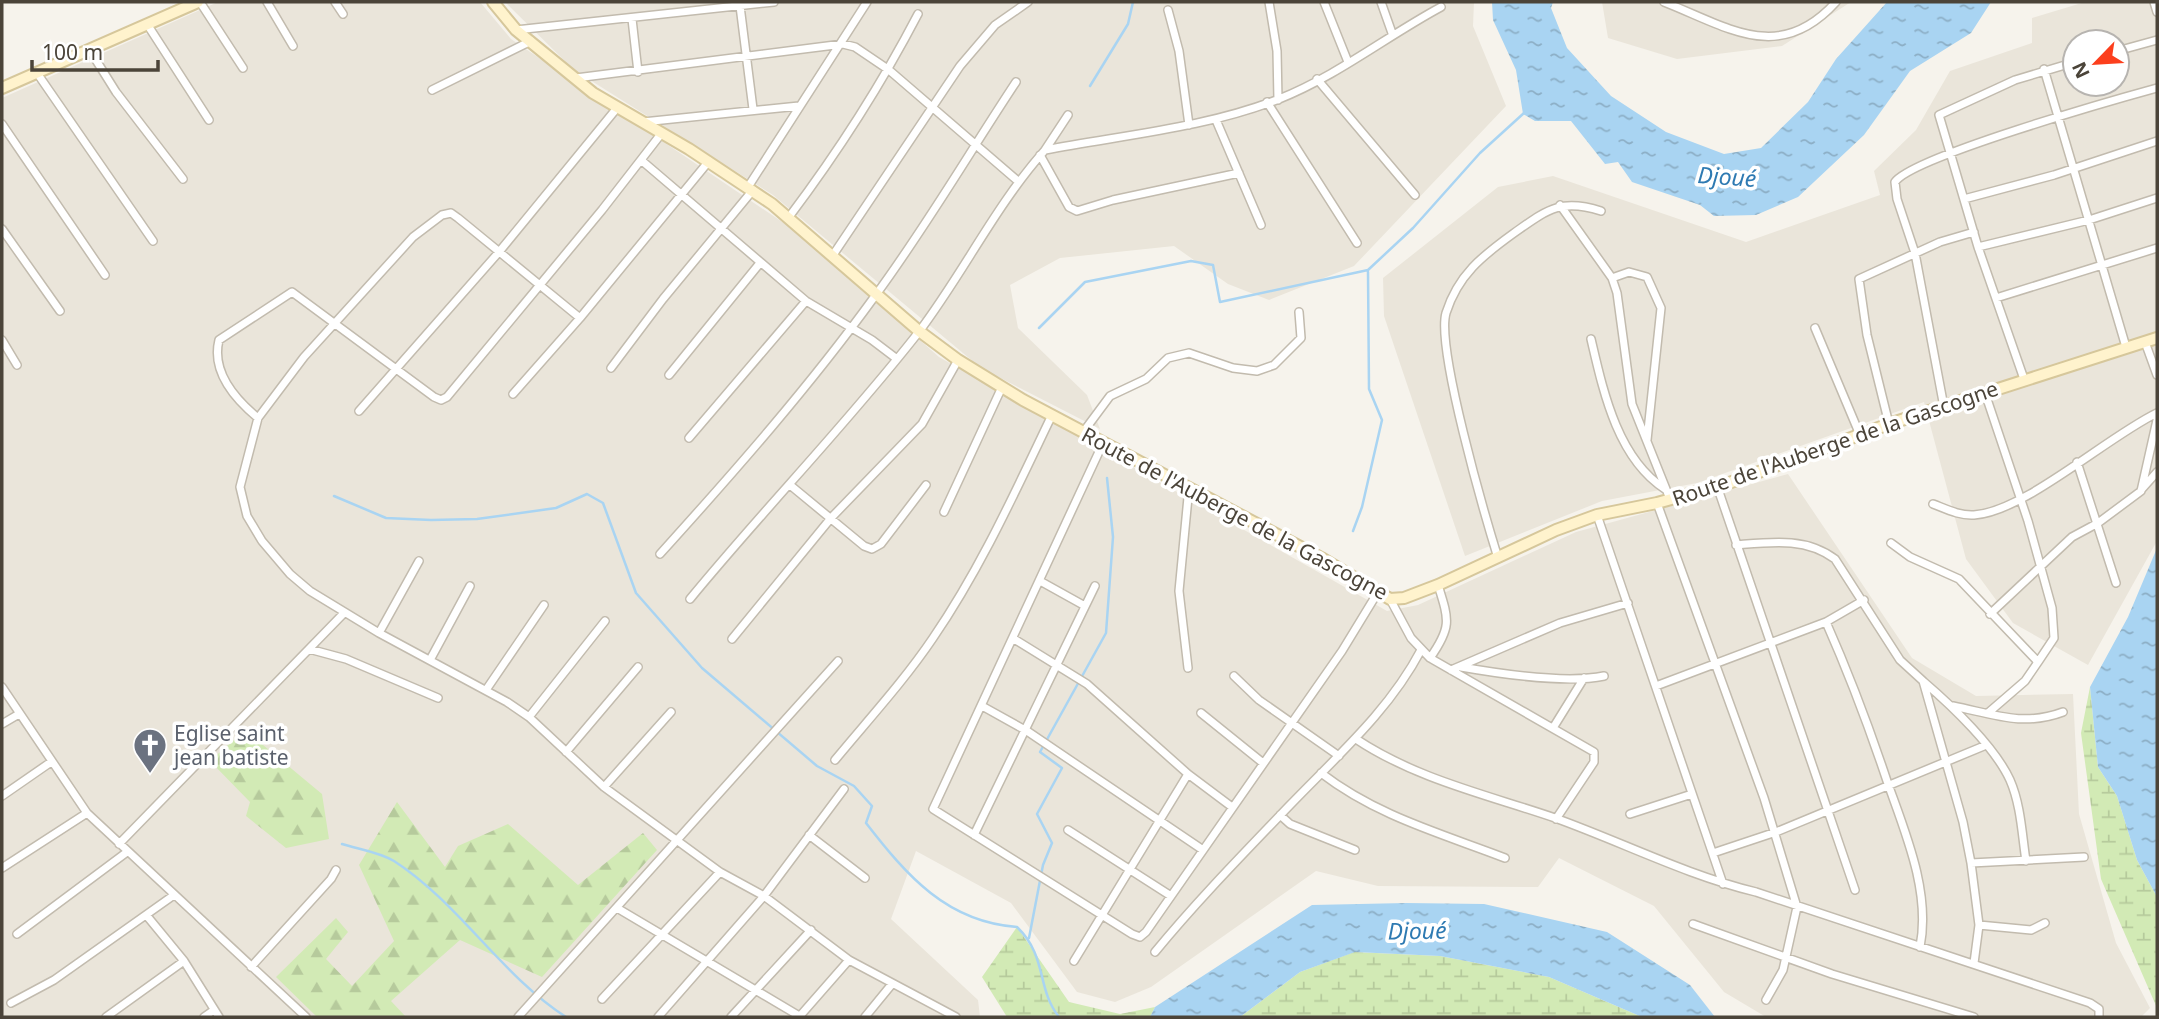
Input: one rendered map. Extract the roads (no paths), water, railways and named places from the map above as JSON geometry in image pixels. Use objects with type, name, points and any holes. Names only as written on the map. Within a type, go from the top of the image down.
[{"type":"street","points":[[2,88],[199,2],[243,68]]},
{"type":"street","points":[[267,2],[293,46]]},
{"type":"street","points":[[335,2],[342,14]]},
{"type":"street","name":"Route de l'Auberge de la Gascogne","points":[[493,2],[516,30],[617,108],[709,161],[789,217],[919,331],[958,360],[1052,415],[1189,487],[1390,599],[1404,598],[1438,585],[1556,530],[1597,514],[1657,503],[1668,494],[1717,486],[1889,424],[2157,338]]},
{"type":"street","points":[[516,30],[632,19],[724,5],[774,2]]},
{"type":"street","points":[[611,369],[751,189],[799,106],[843,44],[867,2]]},
{"type":"street","points":[[833,255],[960,66],[995,25],[1028,2]]},
{"type":"street","points":[[1269,2],[1278,62],[1278,100]]},
{"type":"street","points":[[1324,2],[1348,62]]},
{"type":"street","points":[[1381,2],[1392,33]]},
{"type":"street","points":[[1664,2],[1747,36],[1777,38],[1824,15],[1836,2]]},
{"type":"street","points":[[2154,2],[2157,12]]},
{"type":"street","points":[[740,6],[753,109]]},
{"type":"street","points":[[1042,152],[1216,120],[1278,100],[1367,54],[1392,33],[1441,6]]},
{"type":"street","points":[[1168,10],[1179,51],[1189,125]]},
{"type":"street","points":[[789,217],[831,161],[888,70],[918,14]]},
{"type":"street","points":[[632,19],[638,72]]},
{"type":"street","points":[[147,23],[209,120]]},
{"type":"street","points":[[2131,47],[2157,40]]},
{"type":"street","points":[[432,90],[531,41]]},
{"type":"street","points":[[576,78],[843,44],[855,47],[888,70],[931,110],[1019,182]]},
{"type":"street","points":[[89,49],[116,92],[183,179]]},
{"type":"street","points":[[2024,379],[1978,247],[1939,115],[2044,69],[2061,65]]},
{"type":"street","points":[[2044,69],[2126,346]]},
{"type":"street","points":[[37,73],[153,241]]},
{"type":"street","points":[[1317,79],[1415,195]]},
{"type":"street","points":[[660,554],[730,479],[852,328],[1016,82]]},
{"type":"street","points":[[1944,407],[1915,253],[1897,199],[1895,182],[1900,174],[2057,116],[2157,88]]},
{"type":"street","points":[[1267,102],[1357,243]]},
{"type":"street","points":[[643,122],[799,106]]},
{"type":"street","points":[[359,411],[499,252],[617,108]]},
{"type":"street","points":[[690,599],[919,331],[989,221],[1068,115]]},
{"type":"street","points":[[1216,120],[1261,225]]},
{"type":"street","points":[[2,124],[105,275]]},
{"type":"street","points":[[258,418],[243,406],[228,387],[217,358],[219,340],[292,292],[434,397],[441,400],[447,397],[661,134]]},
{"type":"street","points":[[1964,199],[2157,141]]},
{"type":"street","points":[[1042,152],[1069,207],[1077,211],[1113,200],[1239,173]]},
{"type":"street","points":[[641,160],[723,227],[760,263],[806,301],[897,359]]},
{"type":"street","points":[[513,394],[580,318],[709,161]]},
{"type":"street","points":[[1978,247],[2089,220],[2157,198]]},
{"type":"street","points":[[1560,205],[1612,278],[1619,305],[1628,391],[1668,494]]},
{"type":"street","points":[[1498,558],[1458,405],[1443,331],[1446,316],[1467,269],[1534,219],[1560,205],[1581,205],[1601,211]]},
{"type":"street","points":[[580,318],[458,218],[451,213],[442,215],[413,237],[304,357],[258,418],[240,487],[247,516],[262,541],[290,574],[379,633],[486,690],[529,717],[604,787],[720,872],[764,896],[849,960],[956,1017]]},
{"type":"street","points":[[2,229],[60,312]]},
{"type":"street","points":[[1889,424],[1867,335],[1859,279],[1915,253],[1974,232]]},
{"type":"street","points":[[1996,298],[2157,248]]},
{"type":"street","points":[[669,375],[760,263]]},
{"type":"street","points":[[1612,278],[1629,272],[1647,277],[1661,308],[1646,441]]},
{"type":"street","points":[[689,438],[806,301]]},
{"type":"street","points":[[1084,431],[1110,396],[1146,379],[1168,358],[1178,354],[1207,357],[1246,370],[1274,365],[1301,338],[1299,312]]},
{"type":"street","points":[[1815,328],[1860,435]]},
{"type":"street","points":[[1591,339],[1614,422],[1642,466],[1668,494]]},
{"type":"street","points":[[2,340],[17,365]]},
{"type":"street","points":[[2144,342],[2157,375]]},
{"type":"street","points":[[732,639],[831,518],[922,424],[958,360]]},
{"type":"street","points":[[944,512],[1002,387]]},
{"type":"street","points":[[1985,393],[2041,566],[2056,628],[2049,648],[2025,681],[1988,713]]},
{"type":"street","points":[[1933,504],[1974,515],[1993,512],[2020,500],[2129,426],[2157,413]]},
{"type":"street","points":[[835,760],[932,640],[995,534],[1052,415]]},
{"type":"street","points":[[2141,491],[2157,420]]},
{"type":"street","points":[[1104,441],[933,809],[1140,937],[1263,763],[1378,592]]},
{"type":"street","points":[[2077,462],[2116,583]]},
{"type":"street","points":[[1990,614],[2072,537],[2098,523],[2141,491],[2157,472]]},
{"type":"street","points":[[790,485],[864,547],[872,550],[881,544],[926,485]]},
{"type":"street","points":[[1717,486],[1855,890]]},
{"type":"street","points":[[1188,668],[1179,591],[1189,487]]},
{"type":"street","points":[[1657,503],[1776,832],[1797,906],[1779,982],[1766,1000]]},
{"type":"street","points":[[1597,514],[1723,884]]},
{"type":"street","points":[[1736,545],[1782,541],[1821,548],[1835,559],[1864,600],[1900,660],[1952,706],[2001,763],[2011,783],[2026,861]]},
{"type":"street","points":[[1891,543],[1910,557],[1954,576],[2038,662]]},
{"type":"street","points":[[379,633],[419,561]]},
{"type":"street","points":[[1040,581],[1086,607]]},
{"type":"street","points":[[1430,658],[1447,631],[1448,618],[1438,585]]},
{"type":"street","points":[[430,660],[470,586]]},
{"type":"street","points":[[974,835],[1058,667],[1094,586]]},
{"type":"street","points":[[1390,599],[1421,650],[1430,658],[1588,748],[1596,759],[1556,819]]},
{"type":"street","points":[[1656,686],[1826,622],[1864,600]]},
{"type":"street","points":[[1451,670],[1560,623],[1628,603]]},
{"type":"street","points":[[486,690],[544,605]]},
{"type":"street","points":[[119,844],[344,612]]},
{"type":"street","points":[[529,717],[606,621]]},
{"type":"street","points":[[1826,622],[1858,695],[1915,868],[1923,920],[1920,947]]},
{"type":"street","points":[[1014,639],[1087,684],[1188,774],[1232,807]]},
{"type":"street","points":[[309,649],[346,659],[438,698]]},
{"type":"street","points":[[1155,952],[1280,815],[1356,739],[1397,691],[1421,650]]},
{"type":"street","points":[[517,1017],[838,661]]},
{"type":"street","points":[[1461,666],[1497,674],[1584,678],[1604,676]]},
{"type":"street","points":[[566,752],[638,667]]},
{"type":"street","points":[[1234,676],[1259,700],[1339,756]]},
{"type":"street","points":[[1553,728],[1584,678]]},
{"type":"street","points":[[1923,681],[1971,863],[1979,925],[1974,964]]},
{"type":"street","points":[[2,687],[87,813],[306,1017]]},
{"type":"street","points":[[982,706],[1027,731],[1202,850]]},
{"type":"street","points":[[1952,706],[2018,720],[2040,720],[2063,712]]},
{"type":"street","points":[[604,787],[671,712]]},
{"type":"street","points":[[2,724],[19,713]]},
{"type":"street","points":[[1201,713],[1263,763]]},
{"type":"street","points":[[1356,739],[1385,757],[1418,772],[1556,819],[1723,884],[2090,1003],[2099,1009],[2099,1017]]},
{"type":"street","points":[[1713,853],[1776,832],[1984,746]]},
{"type":"street","points":[[2,796],[51,762]]},
{"type":"street","points":[[1321,773],[1341,789],[1389,816],[1505,858]]},
{"type":"street","points":[[1074,961],[1104,916],[1188,774]]},
{"type":"street","points":[[658,1017],[705,960],[764,896],[844,789]]},
{"type":"street","points":[[1630,814],[1692,794]]},
{"type":"street","points":[[2,868],[87,813]]},
{"type":"street","points":[[1280,815],[1307,831],[1354,850]]},
{"type":"street","points":[[1068,830],[1171,896]]},
{"type":"street","points":[[809,835],[865,878]]},
{"type":"street","points":[[17,934],[127,852]]},
{"type":"street","points":[[1971,863],[2084,858]]},
{"type":"street","points":[[251,967],[331,879],[336,870]]},
{"type":"street","points":[[601,999],[720,872]]},
{"type":"street","points":[[11,1003],[54,980],[174,895]]},
{"type":"street","points":[[617,908],[800,1017],[849,960]]},
{"type":"street","points":[[147,916],[184,961],[219,1017]]},
{"type":"street","points":[[1979,925],[2031,930],[2045,923]]},
{"type":"street","points":[[1693,924],[1786,959],[1974,1017]]},
{"type":"street","points":[[732,1017],[755,988],[811,930]]},
{"type":"street","points":[[106,1017],[184,961]]},
{"type":"street","points":[[864,1017],[892,984]]},
{"type":"street","points":[[204,1017],[214,1010]]},
{"type":"street","points":[[936,1017],[942,1010]]},
{"type":"water","name":"Djoué","points":[[1492,2],[1553,2],[1551,8],[1567,48],[1611,96],[1666,132],[1724,154],[1761,148],[1808,102],[1836,59],[1887,2],[1991,2],[1971,33],[1910,71],[1864,135],[1798,197],[1756,215],[1714,216],[1700,205],[1632,182],[1618,162],[1605,164],[1571,121],[1535,121],[1523,114],[1516,70],[1493,20]]},
{"type":"water","points":[[2157,548],[2157,897],[2137,860],[2117,796],[2098,767],[2090,687],[2128,617]]},
{"type":"water","name":"Djoué","points":[[1484,904],[1607,932],[1690,985],[1715,1017],[1642,1017],[1549,977],[1440,956],[1355,952],[1300,972],[1240,1017],[1150,1017],[1155,1007],[1312,905]]},
{"type":"waterway","points":[[1090,86],[1128,24],[1133,2]]},
{"type":"waterway","points":[[1039,328],[1085,282],[1191,261],[1213,265],[1220,302],[1368,270],[1413,228],[1480,153],[1524,113]]},
{"type":"waterway","points":[[1353,531],[1362,507],[1382,420],[1369,389],[1368,272]]},
{"type":"waterway","points":[[1029,938],[1043,865],[1052,843],[1037,814],[1062,768],[1040,752],[1106,633],[1113,537],[1107,478]]},
{"type":"waterway","points":[[334,496],[386,518],[431,520],[477,519],[556,508],[587,494],[603,503],[636,593],[702,668],[817,766],[854,786],[872,806],[866,823],[897,861],[931,893],[970,916],[1017,927],[1033,950],[1047,995],[1059,1017]]},
{"type":"waterway","points":[[342,844],[388,858],[417,878],[521,981],[566,1017]]},
{"type":"place","name":"Eglise saint jean batiste","points":[[150,775]]}]
